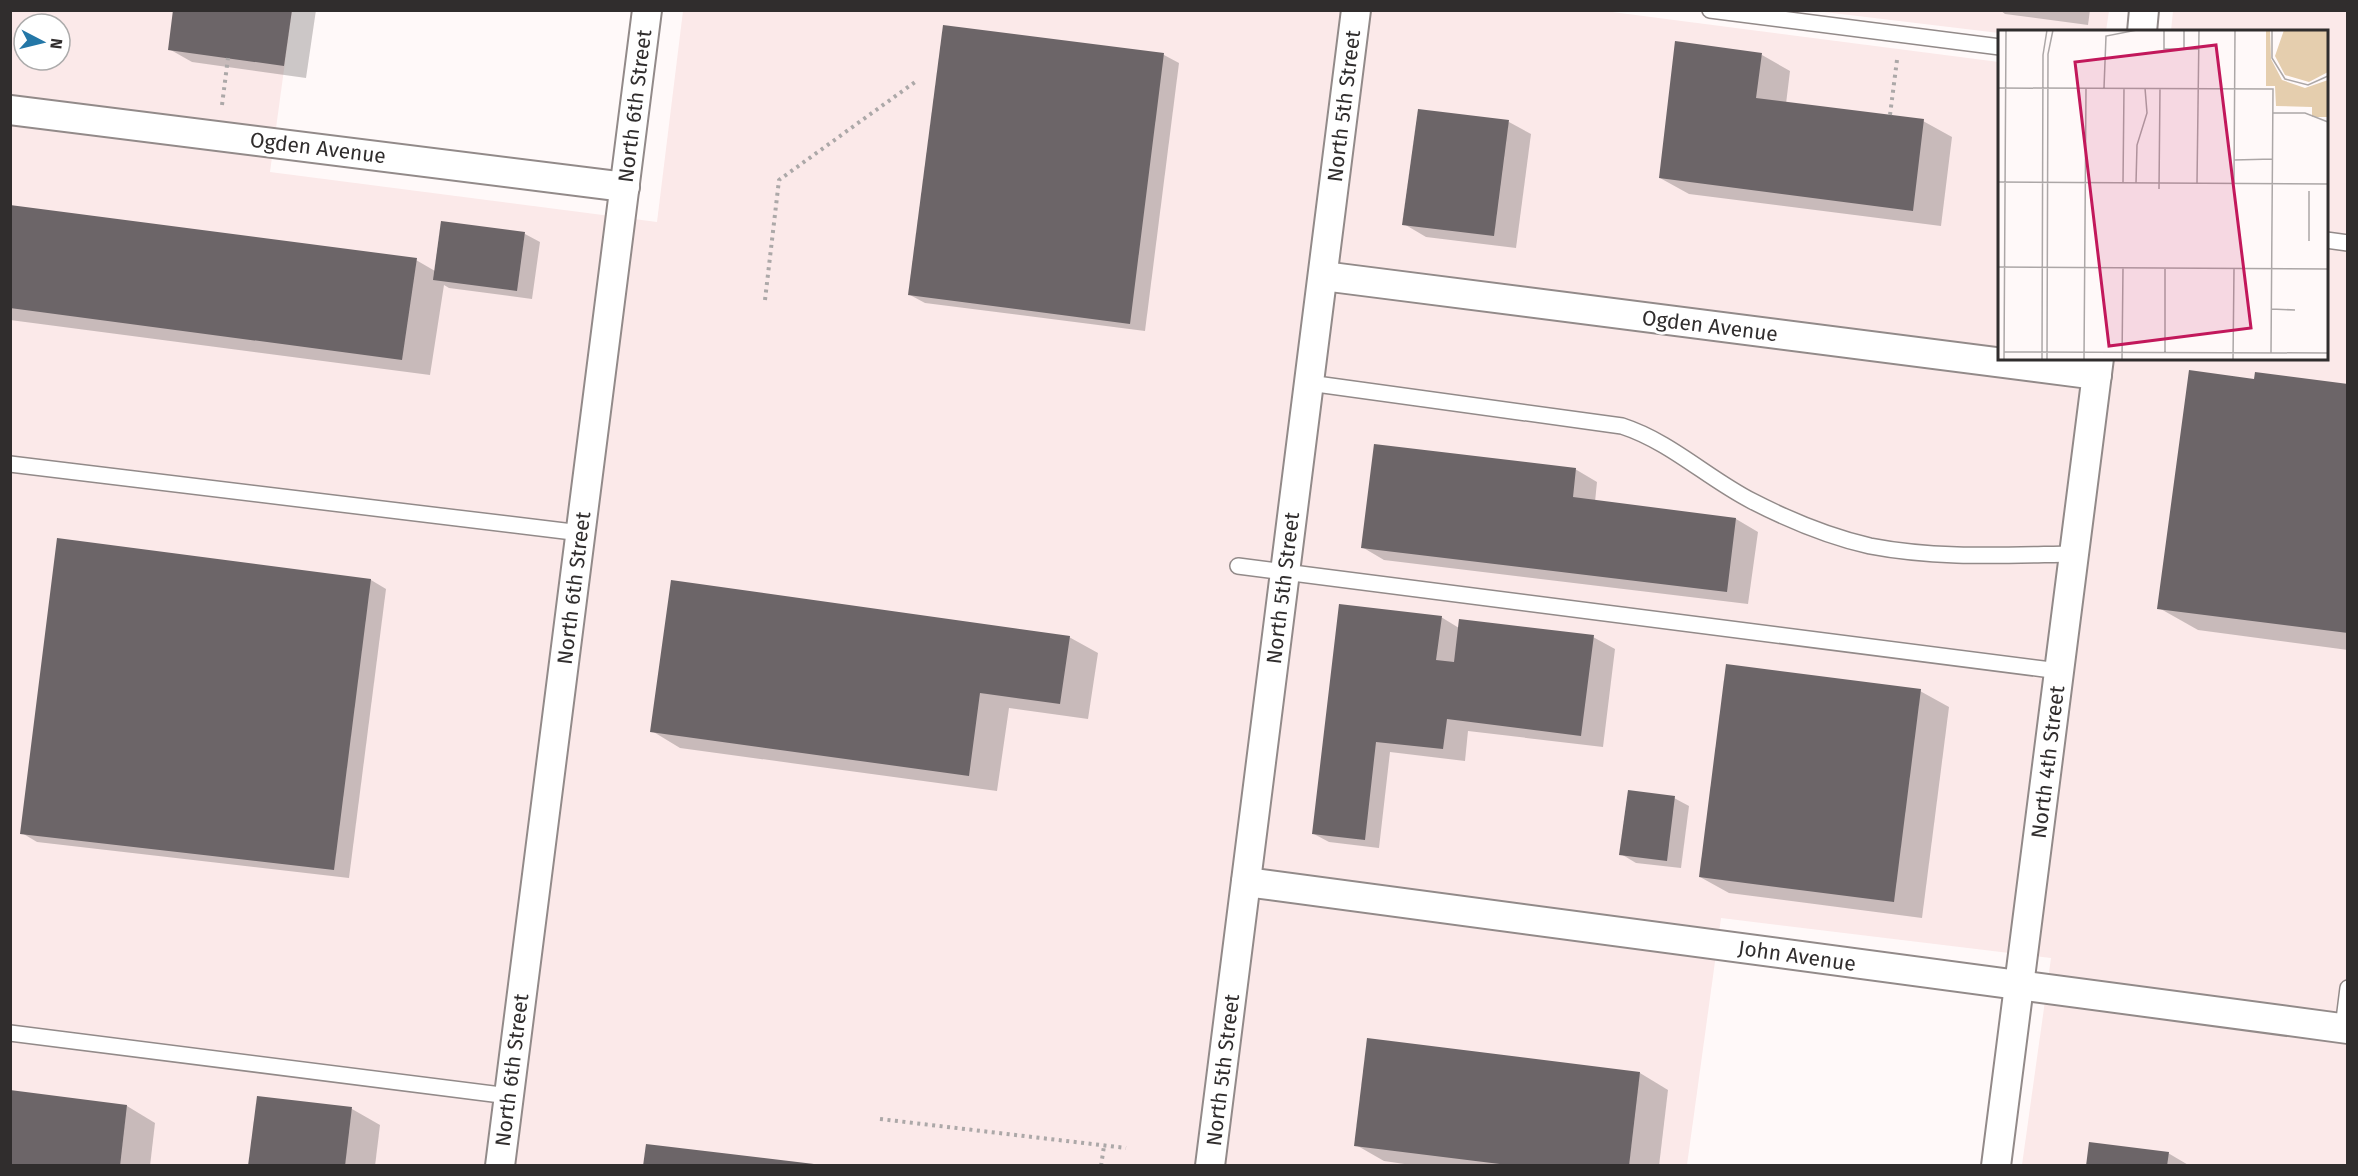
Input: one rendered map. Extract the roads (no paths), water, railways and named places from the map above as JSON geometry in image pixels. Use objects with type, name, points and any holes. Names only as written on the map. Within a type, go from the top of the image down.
[{"type":"street","name":"North 6th Street","points":[[500,1166],[647,10]]},
{"type":"street","name":"North 5th Street","points":[[1210,1166],[1356,10]]},
{"type":"street","points":[[2142,30],[2144,10]]},
{"type":"street","name":"Ogden Avenue","points":[[10,110],[625,187]]},
{"type":"street","name":"Ogden Avenue","points":[[1323,276],[1998,355]]},
{"type":"street","name":"Ogden Avenue","points":[[2038,360],[2098,367]]},
{"type":"street","name":"North 4th Street","points":[[1996,1166],[2098,367]]},
{"type":"street","name":"John Avenue","points":[[1246,882],[2345,1029]]},
{"type":"lane","points":[[1710,10],[1998,47]]},
{"type":"lane","points":[[2328,240],[2348,243]]},
{"type":"lane","points":[[1309,383],[1622,426],[1659,441],[1723,485],[1751,501],[1835,537],[1871,546],[1930,553],[2074,554]]},
{"type":"lane","points":[[10,464],[581,533]]},
{"type":"lane","points":[[1238,566],[2059,671]]},
{"type":"lane","points":[[2345,1029],[2348,988]]},
{"type":"lane","points":[[10,1033],[509,1096]]}]
